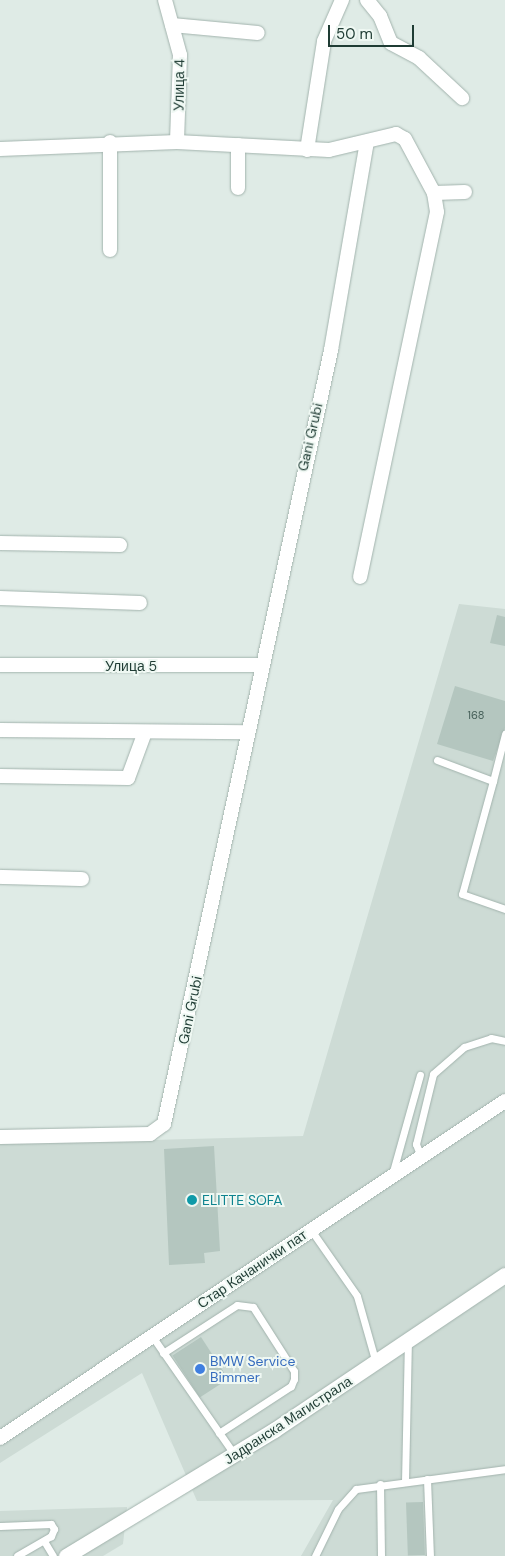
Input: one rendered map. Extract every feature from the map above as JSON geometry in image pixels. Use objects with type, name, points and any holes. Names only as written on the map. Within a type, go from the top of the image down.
[{"type":"street","name":"Улица 4","points":[[165,0],[180,55],[177,142]]},
{"type":"street","points":[[307,150],[324,41],[342,0]]},
{"type":"street","points":[[367,0],[380,16],[391,43],[419,58],[462,98]]},
{"type":"street","points":[[172,25],[258,33]]},
{"type":"street","points":[[0,149],[110,142],[177,142],[307,150],[367,142],[400,134],[418,158],[434,193],[435,224],[360,577]]},
{"type":"street","points":[[110,142],[110,250]]},
{"type":"street","name":"Gani Grubi","points":[[0,1137],[150,1134],[164,1124],[331,350],[367,142]]},
{"type":"street","points":[[238,145],[238,188]]},
{"type":"street","points":[[434,193],[465,192]]},
{"type":"street","points":[[0,543],[120,545]]},
{"type":"street","points":[[0,598],[140,603]]},
{"type":"street","name":"Улица 5","points":[[0,665],[263,665]]},
{"type":"street","points":[[0,730],[248,732]]},
{"type":"street","points":[[0,776],[128,778],[145,732]]},
{"type":"street","points":[[0,877],[82,879]]},
{"type":"street","name":"Стар Качанички пат","points":[[1,1434],[505,1101]]},
{"type":"street","name":"Јадранска Магистрала","points":[[66,1556],[234,1455],[408,1342],[505,1275]]},
{"type":"lane","points":[[505,734],[462,894],[505,909]]},
{"type":"lane","points":[[436,760],[493,781]]},
{"type":"lane","points":[[421,1157],[416,1144],[433,1074],[464,1047],[491,1038],[505,1041]]},
{"type":"lane","points":[[392,1176],[420,1074]]},
{"type":"lane","points":[[311,1230],[357,1296],[376,1363]]},
{"type":"lane","points":[[163,1353],[237,1305],[253,1307],[294,1371],[294,1379],[291,1386],[219,1433]]},
{"type":"lane","points":[[152,1336],[234,1455]]},
{"type":"lane","points":[[405,1482],[408,1342]]},
{"type":"lane","points":[[314,1556],[338,1509],[356,1489],[380,1484],[505,1469]]},
{"type":"lane","points":[[427,1479],[430,1556]]},
{"type":"lane","points":[[380,1484],[381,1556]]},
{"type":"lane","points":[[0,1526],[51,1524],[52,1536],[17,1556]]},
{"type":"lane","points":[[44,1541],[52,1556]]},
{"type":"shaded area","points":[[459,604],[505,609],[505,1556],[301,1556],[333,1500],[197,1501],[142,1373],[0,1463],[0,1144],[303,1136]]},
{"type":"shaded area","points":[[127,1507],[123,1544],[103,1556],[0,1556],[0,1511]]},
{"type":"building","points":[[497,615],[505,617],[505,646],[490,643]]},
{"type":"building","points":[[455,686],[505,701],[505,728],[493,761],[437,744]]},
{"type":"building","name":"ELITTE SOFA","points":[[214,1146],[220,1251],[204,1253],[205,1263],[169,1265],[164,1149]]},
{"type":"building","name":"BMW Service Bimmer","points":[[201,1337],[228,1379],[200,1397],[172,1356]]},
{"type":"building","points":[[423,1502],[425,1555],[408,1556],[406,1503]]},
{"type":"place","name":"ELITTE SOFA","points":[[192,1200]]},
{"type":"place","name":"BMW Service Bimmer","points":[[200,1369]]}]
